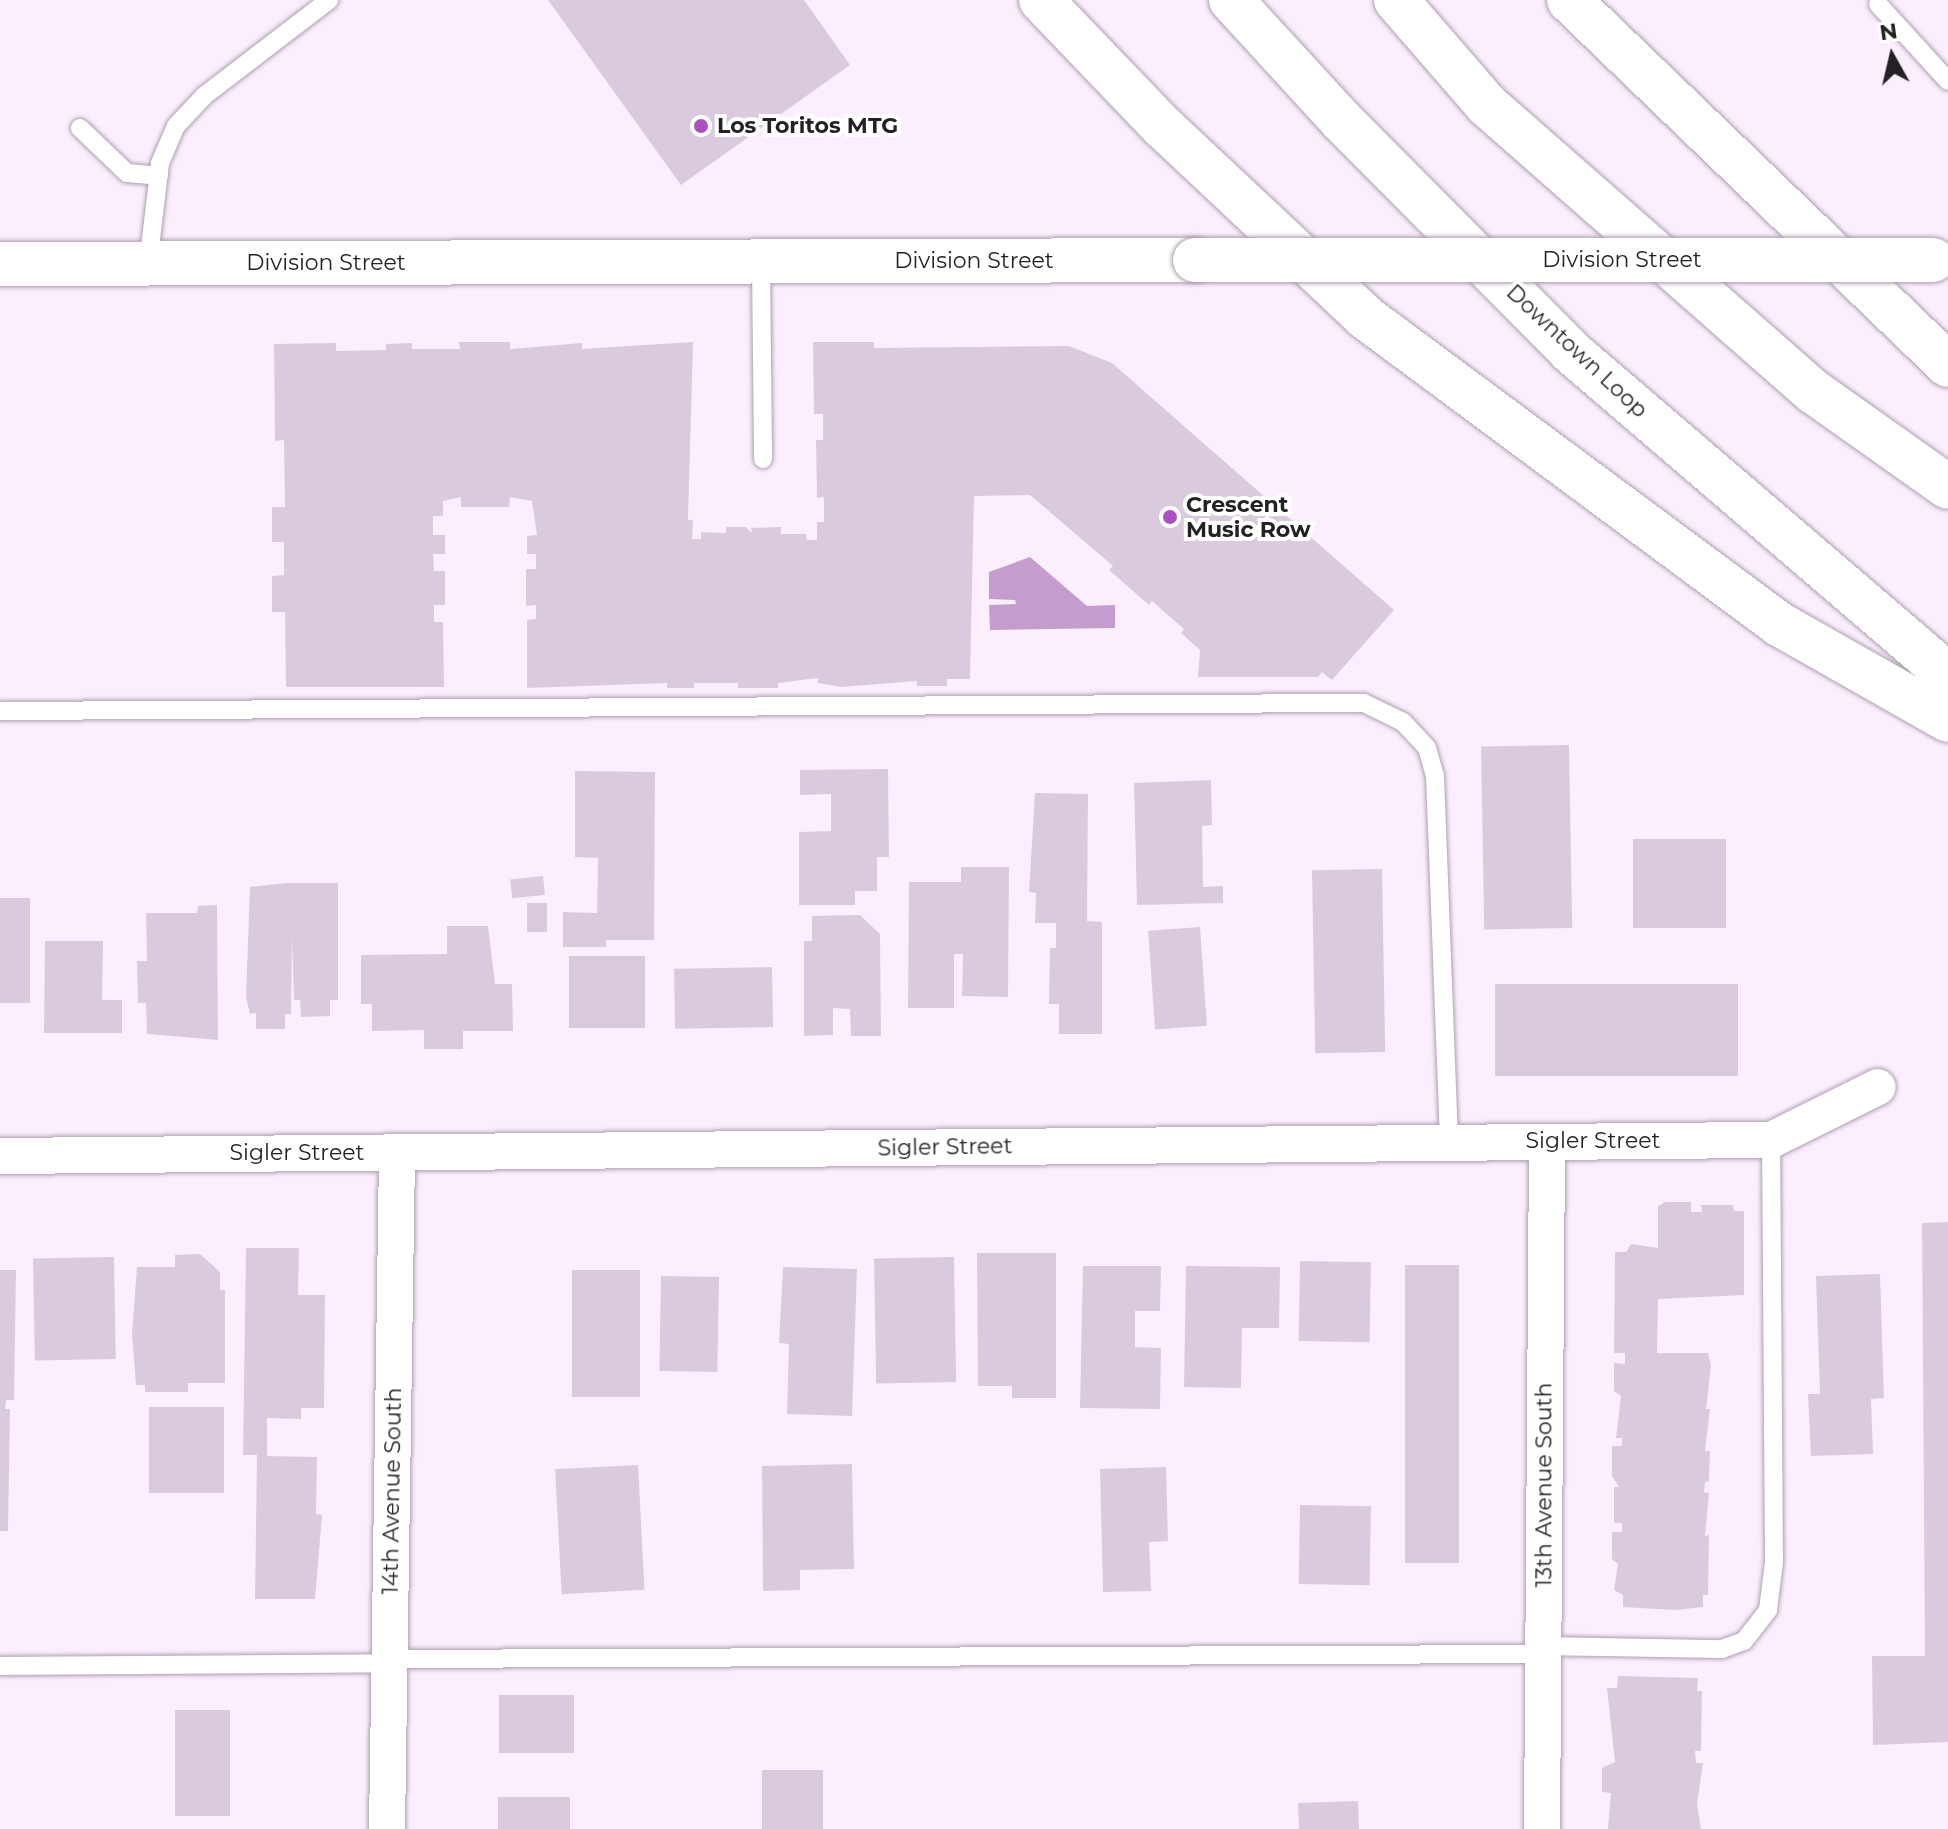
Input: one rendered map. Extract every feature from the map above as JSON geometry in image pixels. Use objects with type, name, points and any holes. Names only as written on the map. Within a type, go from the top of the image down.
[{"type":"main road","points":[[1041,0],[1163,127],[1365,317],[1779,624],[1948,720]]},
{"type":"main road","name":"Downtown Loop","points":[[1231,0],[1341,120],[1570,351],[1948,675]]},
{"type":"main road","points":[[1396,0],[1487,105],[1814,392],[1948,487]]},
{"type":"main road","points":[[1569,0],[1948,365]]},
{"type":"main road","name":"Division Street","points":[[0,264],[1941,260]]},
{"type":"street","name":"Sigler Street","points":[[0,1156],[1771,1140],[1878,1087]]},
{"type":"street","name":"13th Avenue South","points":[[1542,1829],[1547,1142]]},
{"type":"street","name":"14th Avenue South","points":[[387,1829],[397,1152]]},
{"type":"lane","points":[[148,264],[159,176],[176,126],[200,99],[329,0]]},
{"type":"lane","points":[[1878,4],[1948,81]]},
{"type":"lane","points":[[80,128],[127,173],[159,176]]},
{"type":"lane","points":[[761,262],[763,459]]},
{"type":"lane","points":[[0,711],[1364,703],[1403,722],[1427,748],[1435,776],[1449,1142]]},
{"type":"lane","points":[[0,1666],[1722,1649],[1744,1641],[1768,1610],[1774,1562],[1771,1140]]},
{"type":"shaded area","points":[[1030,557],[1087,606],[1115,605],[1115,628],[990,630],[989,605],[1016,604],[1015,600],[989,599],[989,572]]},
{"type":"building","points":[[548,0],[804,0],[850,65],[681,185]]},
{"type":"building","name":"Crescent Music Row","points":[[459,342],[510,342],[510,349],[582,343],[582,349],[693,342],[688,520],[693,520],[692,539],[701,539],[701,532],[726,533],[726,527],[746,527],[752,533],[751,528],[781,527],[781,534],[806,534],[807,540],[817,540],[817,522],[824,522],[824,497],[817,498],[816,440],[823,440],[823,414],[814,414],[813,342],[874,342],[874,348],[1069,346],[1112,363],[1394,610],[1332,680],[1322,672],[1318,677],[1198,677],[1200,650],[1181,633],[1184,629],[1152,601],[1149,605],[1109,570],[1113,566],[1030,495],[974,496],[970,679],[947,679],[947,686],[917,686],[917,681],[841,687],[818,683],[818,678],[778,683],[778,688],[738,688],[738,683],[694,683],[694,688],[667,688],[667,683],[527,688],[527,620],[536,619],[536,605],[526,606],[526,569],[536,569],[536,554],[527,554],[527,536],[537,535],[532,501],[510,497],[509,507],[461,507],[461,497],[443,501],[443,516],[433,516],[433,535],[445,535],[445,554],[433,554],[434,571],[445,571],[445,605],[434,605],[434,622],[443,622],[444,687],[286,687],[285,612],[272,612],[272,576],[284,575],[284,542],[272,542],[272,507],[285,507],[284,440],[275,441],[274,344],[336,343],[336,351],[386,350],[386,344],[412,343],[412,349],[460,349]]},
{"type":"building","points":[[1569,745],[1572,928],[1484,930],[1481,747]]},
{"type":"building","points":[[888,769],[889,857],[877,857],[877,891],[855,891],[855,905],[799,905],[799,832],[831,831],[831,794],[800,795],[800,770]]},
{"type":"building","points":[[575,771],[655,772],[654,940],[606,940],[606,947],[563,947],[563,912],[597,913],[598,858],[575,857]]},
{"type":"building","points":[[1211,780],[1212,825],[1202,826],[1203,887],[1223,886],[1223,903],[1137,905],[1134,783]]},
{"type":"building","points":[[1035,793],[1088,794],[1087,921],[1102,922],[1102,1034],[1059,1034],[1059,1004],[1049,1004],[1050,948],[1056,948],[1056,923],[1035,923],[1036,893],[1029,892]]},
{"type":"building","points":[[1633,839],[1726,839],[1726,928],[1633,928]]},
{"type":"building","points":[[961,867],[1009,867],[1008,997],[962,996],[963,954],[954,954],[954,1008],[908,1008],[909,882],[961,882]]},
{"type":"building","points":[[1382,869],[1385,1052],[1315,1053],[1312,870]]},
{"type":"building","points":[[543,876],[545,895],[512,898],[510,879]]},
{"type":"building","points":[[338,883],[338,1000],[330,1000],[330,1016],[301,1017],[300,1000],[294,1000],[292,937],[291,1014],[285,1014],[285,1029],[256,1029],[256,1013],[250,1014],[246,997],[250,887]]},
{"type":"building","points":[[0,898],[30,898],[30,1003],[0,1003]]},
{"type":"building","points":[[527,903],[547,903],[547,932],[527,932]]},
{"type":"building","points":[[217,905],[218,1040],[147,1034],[146,1003],[138,1003],[137,961],[147,961],[146,913],[197,913],[198,906]]},
{"type":"building","points":[[860,915],[880,934],[881,1036],[851,1036],[850,1009],[833,1008],[833,1035],[804,1036],[804,941],[812,941],[812,916]]},
{"type":"building","points":[[447,926],[488,926],[495,984],[512,984],[513,1031],[463,1031],[463,1049],[424,1049],[424,1030],[372,1031],[372,1004],[361,1004],[361,955],[447,954]]},
{"type":"building","points":[[1200,927],[1207,1026],[1155,1029],[1148,931]]},
{"type":"building","points":[[45,941],[103,941],[102,1000],[122,1000],[122,1033],[44,1033]]},
{"type":"building","points":[[569,956],[645,956],[645,1028],[569,1028]]},
{"type":"building","points":[[772,967],[773,1027],[675,1029],[674,969]]},
{"type":"building","points":[[1495,984],[1738,984],[1738,1076],[1495,1076]]},
{"type":"building","points":[[1665,1202],[1691,1202],[1691,1212],[1702,1212],[1701,1205],[1733,1205],[1734,1211],[1744,1211],[1744,1295],[1658,1299],[1657,1353],[1708,1353],[1711,1366],[1705,1451],[1710,1451],[1709,1481],[1705,1482],[1704,1492],[1709,1493],[1705,1536],[1709,1535],[1708,1595],[1703,1595],[1703,1607],[1675,1610],[1623,1607],[1623,1595],[1614,1590],[1618,1564],[1612,1559],[1612,1532],[1622,1532],[1622,1523],[1614,1523],[1614,1487],[1619,1487],[1612,1476],[1612,1446],[1622,1446],[1622,1438],[1616,1438],[1621,1396],[1614,1391],[1614,1363],[1625,1364],[1625,1353],[1614,1353],[1615,1252],[1626,1252],[1631,1244],[1658,1248],[1658,1206]]},
{"type":"building","points":[[1948,1222],[1948,1742],[1873,1745],[1872,1656],[1925,1656],[1922,1223]]},
{"type":"building","points":[[246,1248],[299,1248],[298,1295],[325,1295],[324,1408],[301,1408],[301,1419],[267,1418],[267,1456],[317,1457],[316,1514],[322,1515],[315,1599],[255,1599],[257,1455],[243,1455]]},
{"type":"building","points":[[977,1253],[1056,1253],[1056,1398],[1012,1398],[1012,1386],[978,1386]]},
{"type":"building","points":[[200,1254],[220,1272],[220,1290],[225,1290],[225,1383],[188,1383],[188,1392],[145,1392],[145,1385],[136,1385],[132,1334],[137,1267],[175,1267],[175,1255]]},
{"type":"building","points":[[114,1257],[116,1359],[35,1360],[33,1258]]},
{"type":"building","points":[[954,1257],[956,1382],[876,1383],[874,1258]]},
{"type":"building","points":[[1300,1261],[1371,1262],[1370,1342],[1299,1341]]},
{"type":"building","points":[[1405,1265],[1459,1265],[1459,1563],[1405,1563]]},
{"type":"building","points":[[1083,1266],[1161,1266],[1160,1311],[1135,1311],[1135,1347],[1161,1348],[1160,1409],[1080,1408]]},
{"type":"building","points":[[1186,1266],[1280,1267],[1279,1328],[1242,1328],[1241,1388],[1184,1387]]},
{"type":"building","points":[[783,1267],[857,1269],[852,1416],[787,1414],[789,1344],[779,1343]]},
{"type":"building","points":[[0,1270],[16,1270],[14,1400],[6,1400],[5,1409],[10,1409],[8,1531],[0,1531]]},
{"type":"building","points":[[572,1270],[640,1270],[640,1397],[572,1397]]},
{"type":"building","points":[[1880,1274],[1884,1398],[1871,1399],[1873,1454],[1811,1456],[1808,1394],[1820,1394],[1816,1276]]},
{"type":"building","points":[[661,1276],[719,1277],[717,1372],[659,1371]]},
{"type":"building","points":[[149,1407],[224,1407],[224,1493],[149,1493]]},
{"type":"building","points":[[852,1464],[854,1569],[800,1570],[800,1590],[763,1591],[762,1466]]},
{"type":"building","points":[[638,1465],[645,1590],[562,1594],[555,1469]]},
{"type":"building","points":[[1166,1467],[1168,1541],[1149,1542],[1151,1591],[1103,1592],[1100,1469]]},
{"type":"building","points":[[1300,1505],[1371,1506],[1370,1585],[1299,1584]]},
{"type":"building","points":[[1618,1676],[1698,1678],[1697,1691],[1702,1691],[1701,1751],[1695,1751],[1696,1763],[1703,1763],[1697,1804],[1701,1829],[1608,1829],[1611,1793],[1602,1792],[1602,1768],[1615,1762],[1607,1688],[1617,1688]]},
{"type":"building","points":[[499,1695],[574,1695],[574,1753],[499,1753]]},
{"type":"building","points":[[175,1710],[230,1710],[230,1816],[175,1816]]},
{"type":"building","points":[[762,1770],[823,1770],[823,1829],[762,1829]]},
{"type":"building","points":[[498,1797],[570,1797],[570,1829],[498,1829]]},
{"type":"building","points":[[1358,1801],[1359,1829],[1299,1829],[1298,1803]]},
{"type":"place","name":"Los Toritos MTG","points":[[701,126]]},
{"type":"place","name":"Crescent Music Row","points":[[1170,517]]}]
